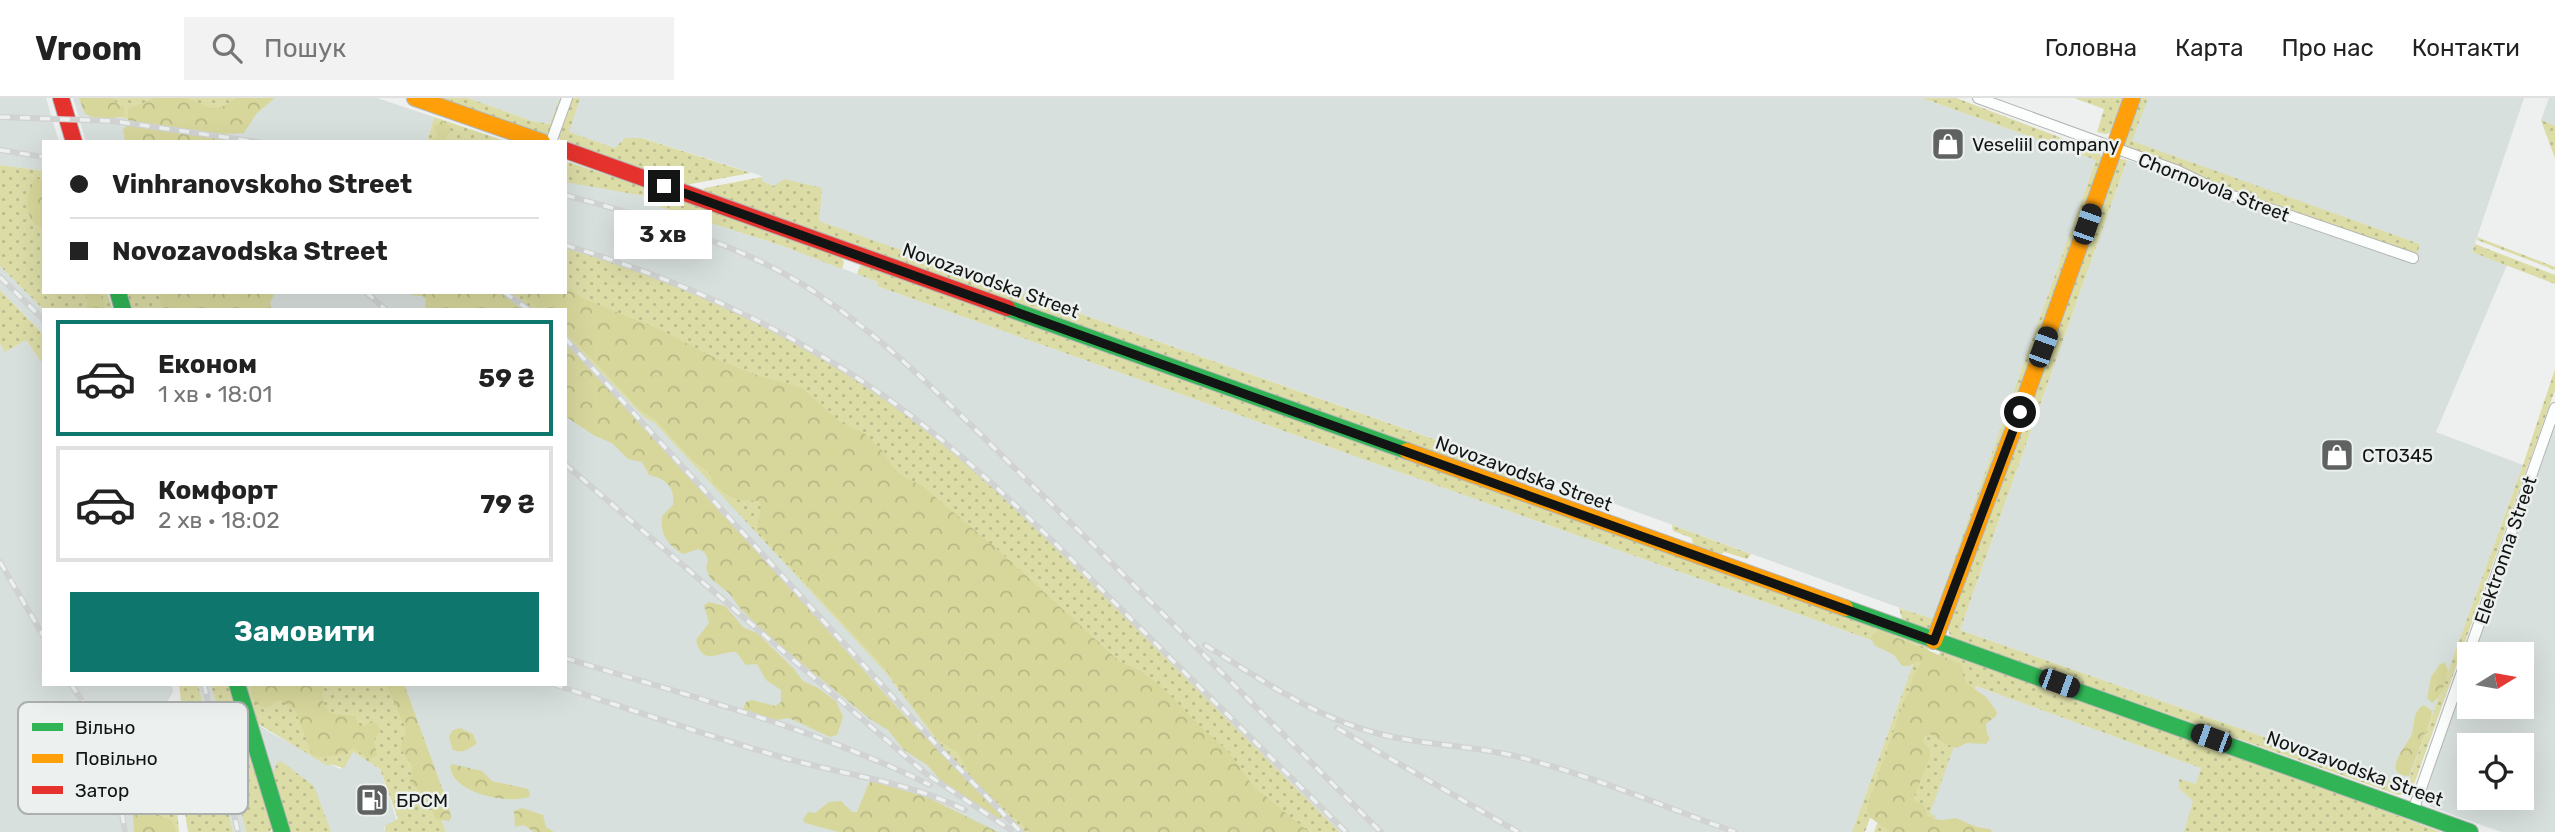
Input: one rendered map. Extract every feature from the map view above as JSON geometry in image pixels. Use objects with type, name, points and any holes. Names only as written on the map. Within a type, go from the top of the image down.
[{"type":"street","points":[[61,98],[73,140]]},
{"type":"street","points":[[415,98],[536,140]]},
{"type":"street","points":[[552,140],[567,98]]},
{"type":"street","name":"Chornovola Street","points":[[1978,98],[2178,171],[2221,192],[2413,258]]},
{"type":"street","points":[[1934,641],[2132,98]]},
{"type":"street","name":"Novozavodska Street","points":[[567,151],[2470,832]]},
{"type":"street","name":"Elektronna Street","points":[[2413,811],[2555,408]]},
{"type":"street","points":[[248,720],[282,832]]},
{"type":"shaded area","points":[[0,98],[46,98],[58,140],[42,140],[42,171],[0,165]]},
{"type":"shaded area","points":[[73,98],[237,101],[231,98],[377,98],[434,117],[428,140],[85,140]]},
{"type":"shaded area","points":[[468,98],[560,98],[551,124],[532,121]]},
{"type":"shaded area","points":[[580,98],[1922,98],[2096,160],[1933,620],[1522,470],[818,221],[822,188],[775,186],[761,181],[762,176],[643,138],[615,148],[568,132]]},
{"type":"shaded area","points":[[2148,98],[2524,98],[2472,252],[2507,265],[2436,432],[2523,465],[2406,787],[1960,630],[2127,160],[2175,176],[2219,198],[2413,264],[2420,244],[2131,141]]},
{"type":"shaded area","points":[[2549,98],[2555,98],[2555,158],[2541,120]]},
{"type":"shaded area","points":[[567,181],[663,199],[661,207],[783,246],[878,282],[877,286],[1916,656],[1852,832],[1330,832],[567,260]]},
{"type":"shaded area","points":[[0,266],[42,308],[42,333],[0,290]]},
{"type":"shaded area","points":[[253,294],[563,294],[1118,832],[446,832],[393,686],[567,686],[567,308],[258,308]]},
{"type":"shaded area","points":[[26,340],[42,363],[42,686],[172,686],[173,692],[167,702],[18,702],[18,814],[133,814],[135,832],[0,832],[0,344],[5,351]]},
{"type":"shaded area","points":[[2555,418],[2555,832],[2501,832],[2431,807],[2423,800],[2420,792],[2457,687],[2457,719],[2534,719],[2534,642],[2473,642]]},
{"type":"shaded area","points":[[198,686],[211,686],[215,702],[202,702]]},
{"type":"shaded area","points":[[1976,686],[2381,832],[1929,832],[1929,813]]},
{"type":"shaded area","points":[[255,722],[340,769],[353,752],[380,769],[397,821],[384,827],[385,832],[289,832]]},
{"type":"shaded area","points":[[229,814],[242,814],[246,832],[233,832]]},
{"type":"green space","points":[[79,98],[113,98],[118,105],[124,106],[124,115],[105,119],[90,116],[85,114]]},
{"type":"green space","points":[[98,98],[231,98],[237,100],[233,133],[102,115]]},
{"type":"green space","points":[[155,98],[184,98],[215,108],[235,98],[275,98],[257,113],[244,133],[224,134],[128,121],[128,109]]},
{"type":"green space","points":[[439,98],[468,98],[532,121],[550,124],[562,98],[546,137]]},
{"type":"green space","points":[[569,98],[580,98],[569,132],[615,148],[625,138],[642,138],[751,173],[685,185],[567,143],[567,140],[560,140],[558,137]]},
{"type":"green space","points":[[1922,98],[1956,98],[2099,152],[2104,160],[1932,631],[1903,622],[1899,608],[1933,619],[2096,160]]},
{"type":"green space","points":[[2074,98],[2127,98],[2114,132],[2105,134],[2097,132],[2104,109]]},
{"type":"green space","points":[[2135,98],[2148,98],[2132,141],[2420,244],[2417,254],[2226,189],[2125,147],[2121,144]]},
{"type":"green space","points":[[434,117],[502,140],[428,140]]},
{"type":"green space","points":[[2541,120],[2555,126],[2555,158]]},
{"type":"green space","points":[[442,121],[450,126],[450,132],[444,140],[434,140],[437,135],[434,127]]},
{"type":"green space","points":[[128,125],[239,140],[125,140],[123,129]]},
{"type":"green space","points":[[2117,158],[2127,160],[1960,630],[2406,787],[2457,647],[2457,664],[2412,790],[2398,795],[1954,639],[1946,624]]},
{"type":"green space","points":[[567,162],[663,193],[842,258],[842,269],[783,246],[660,207],[662,199],[567,182]]},
{"type":"green space","points":[[0,165],[42,171],[42,294],[108,294],[112,308],[42,308],[0,266]]},
{"type":"green space","points":[[762,177],[762,181],[774,186],[784,179],[822,188],[819,221],[1532,474],[1528,486],[1524,488],[703,191],[705,188]]},
{"type":"green space","points":[[34,179],[42,179],[42,227],[29,214],[29,193]]},
{"type":"green space","points":[[2477,237],[2555,267],[2555,270],[2477,240]]},
{"type":"green space","points":[[2475,244],[2555,275],[2555,284],[2472,252]]},
{"type":"green space","points":[[567,249],[665,282],[729,309],[792,341],[860,382],[897,408],[967,465],[1033,526],[1340,832],[1024,832],[945,752],[887,674],[655,423],[645,418],[567,337],[567,308],[531,308],[512,294],[567,294]]},
{"type":"green space","points":[[864,265],[1928,646],[1929,653],[1865,832],[1852,832],[1916,656],[877,286],[878,282],[857,274],[860,266]]},
{"type":"green space","points":[[567,286],[584,299],[663,331],[721,361],[759,376],[802,388],[840,422],[864,433],[882,450],[895,470],[921,485],[997,549],[1120,662],[1141,671],[1164,689],[1228,751],[1253,786],[1309,832],[1030,832],[972,778],[958,753],[938,740],[884,667],[762,536],[757,529],[761,505],[758,501],[739,500],[727,495],[714,484],[710,473],[693,461],[656,420],[640,410],[567,333],[567,308],[539,308],[519,294],[567,294]]},
{"type":"green space","points":[[0,290],[42,333],[42,363],[26,340],[5,352],[0,344]]},
{"type":"green space","points":[[86,294],[101,294],[105,308],[86,308]]},
{"type":"green space","points":[[128,294],[253,294],[258,308],[131,308]]},
{"type":"green space","points":[[161,294],[274,294],[270,303],[271,308],[164,308],[160,302]]},
{"type":"green space","points":[[503,294],[520,308],[426,308],[426,299],[423,296],[411,295]]},
{"type":"green space","points":[[567,345],[660,444],[902,713],[1002,818],[997,819],[944,784],[927,765],[904,750],[888,730],[870,719],[767,635],[730,594],[710,578],[705,553],[699,549],[683,554],[673,547],[664,534],[662,523],[662,516],[673,505],[671,488],[660,479],[649,475],[642,462],[628,459],[612,443],[595,436],[567,417]]},
{"type":"green space","points":[[2555,369],[2555,390],[2465,642],[2459,642]]},
{"type":"green space","points":[[1672,525],[1751,554],[1747,559],[1724,552],[1718,557],[1693,547],[1692,538],[1673,531]]},
{"type":"green space","points":[[709,602],[725,606],[744,628],[757,633],[803,681],[836,701],[843,717],[837,735],[830,737],[789,718],[776,720],[743,709],[746,702],[752,700],[775,706],[781,702],[781,690],[766,680],[757,664],[746,665],[736,652],[712,656],[703,654],[696,640],[709,623],[704,605]]},
{"type":"green space","points":[[1879,630],[1961,664],[1966,683],[1986,697],[1997,712],[1986,724],[1990,738],[1986,744],[1967,743],[1957,748],[1930,734],[1925,736],[1922,741],[1930,750],[1930,757],[1914,797],[1915,802],[1921,803],[1927,815],[1934,819],[1956,818],[1992,832],[1890,832],[1868,816],[1867,807],[1905,698],[1913,676],[1921,664],[1918,661],[1902,666],[1894,655],[1874,645],[1871,637]]},
{"type":"green space","points":[[1941,649],[1954,650],[2441,832],[2184,832],[2193,801],[2179,788],[2179,779],[2196,784],[2201,768],[1976,686],[1930,813],[1935,816],[1929,832],[1874,832]]},
{"type":"green space","points":[[2445,662],[2448,671],[2444,684],[2432,703],[2427,698],[2431,677],[2440,664]]},
{"type":"green space","points":[[179,686],[198,686],[202,702],[180,702]]},
{"type":"green space","points":[[211,686],[231,686],[235,702],[215,702]]},
{"type":"green space","points":[[245,686],[393,686],[446,832],[385,832],[385,826],[398,819],[380,769],[353,752],[344,768],[330,764],[328,766],[255,722]]},
{"type":"green space","points":[[252,686],[325,686],[323,700],[332,714],[354,716],[363,727],[371,721],[378,724],[380,730],[374,741],[377,755],[369,759],[354,748],[327,757],[316,756],[312,754],[295,710],[280,700],[266,708],[255,702]]},
{"type":"green space","points":[[387,686],[405,686],[449,807],[449,821],[436,819],[425,795],[410,783],[412,767],[401,746],[406,729]]},
{"type":"green space","points":[[2424,705],[2432,711],[2431,718],[2409,776],[2401,774],[2396,771],[2397,759],[2411,736],[2417,711]]},
{"type":"green space","points":[[460,728],[473,734],[477,744],[465,751],[452,749],[449,736],[453,730]]},
{"type":"green space","points":[[248,743],[273,825],[270,832],[246,832],[242,814],[248,814]]},
{"type":"green space","points":[[281,761],[314,786],[331,832],[289,832],[272,775],[277,763]]},
{"type":"green space","points":[[452,764],[482,771],[492,781],[528,789],[529,797],[495,798],[471,790],[454,776],[450,767]]},
{"type":"green space","points":[[872,781],[929,798],[998,832],[839,832],[805,823],[803,819],[808,812],[815,813],[829,802],[841,801],[852,812],[857,812]]},
{"type":"green space","points":[[522,808],[543,815],[546,827],[554,832],[534,832],[524,825],[515,827],[514,811]]},
{"type":"green space","points":[[132,814],[152,814],[165,818],[171,821],[176,832],[134,832]]},
{"type":"green space","points":[[133,814],[177,814],[179,832],[135,832]]},
{"type":"green space","points":[[185,814],[229,814],[233,832],[188,832]]},
{"type":"railway","points":[[0,117],[113,121],[244,140]]},
{"type":"railway","points":[[0,150],[42,157]]},
{"type":"railway","points":[[567,196],[662,223],[727,247],[788,276],[846,314],[903,361],[957,412],[1381,832]]},
{"type":"railway","points":[[567,246],[649,273],[770,327],[847,371],[918,421],[982,474],[1043,531],[1346,832]]},
{"type":"railway","points":[[0,277],[42,318]]},
{"type":"railway","points":[[368,294],[384,308]]},
{"type":"railway","points":[[507,294],[526,308]]},
{"type":"railway","points":[[567,340],[944,753],[1021,832]]},
{"type":"railway","points":[[567,466],[925,773],[1011,830]]},
{"type":"railway","points":[[0,562],[42,634]]},
{"type":"railway","points":[[1205,645],[1309,707],[1353,726],[1412,741],[1487,750],[1523,758],[1603,783],[1735,832]]},
{"type":"railway","points":[[567,659],[842,746],[930,785]]},
{"type":"railway","points":[[72,686],[83,702]]},
{"type":"railway","points":[[204,686],[208,702]]},
{"type":"railway","points":[[559,686],[781,757],[920,792],[965,810]]},
{"type":"railway","points":[[1337,728],[1518,832]]},
{"type":"railway","points":[[121,814],[125,832]]},
{"type":"railway","points":[[234,814],[238,832]]},
{"type":"traffic: fast","points":[[119,294],[122,308]]},
{"type":"traffic: fast","points":[[1007,308],[1407,451]]},
{"type":"traffic: fast","points":[[1845,608],[2470,832]]},
{"type":"traffic: fast","points":[[238,686],[242,702]]},
{"type":"traffic: fast","points":[[248,720],[282,832]]},
{"type":"traffic: slow","points":[[415,98],[536,140]]},
{"type":"traffic: slow","points":[[1934,641],[2020,412],[2132,98]]},
{"type":"traffic: slow","points":[[1407,451],[1845,608]]},
{"type":"traffic: jam","points":[[61,98],[73,140]]},
{"type":"traffic: jam","points":[[567,151],[1007,308]]},
{"type":"place","name":"Veseliil company","points":[[1948,144]]},
{"type":"place","name":"СТО345","points":[[2337,455]]},
{"type":"place","name":"БРСМ","points":[[372,800]]},
{"type":"route","points":[[664,186],[1934,641],[2020,412]]}]
